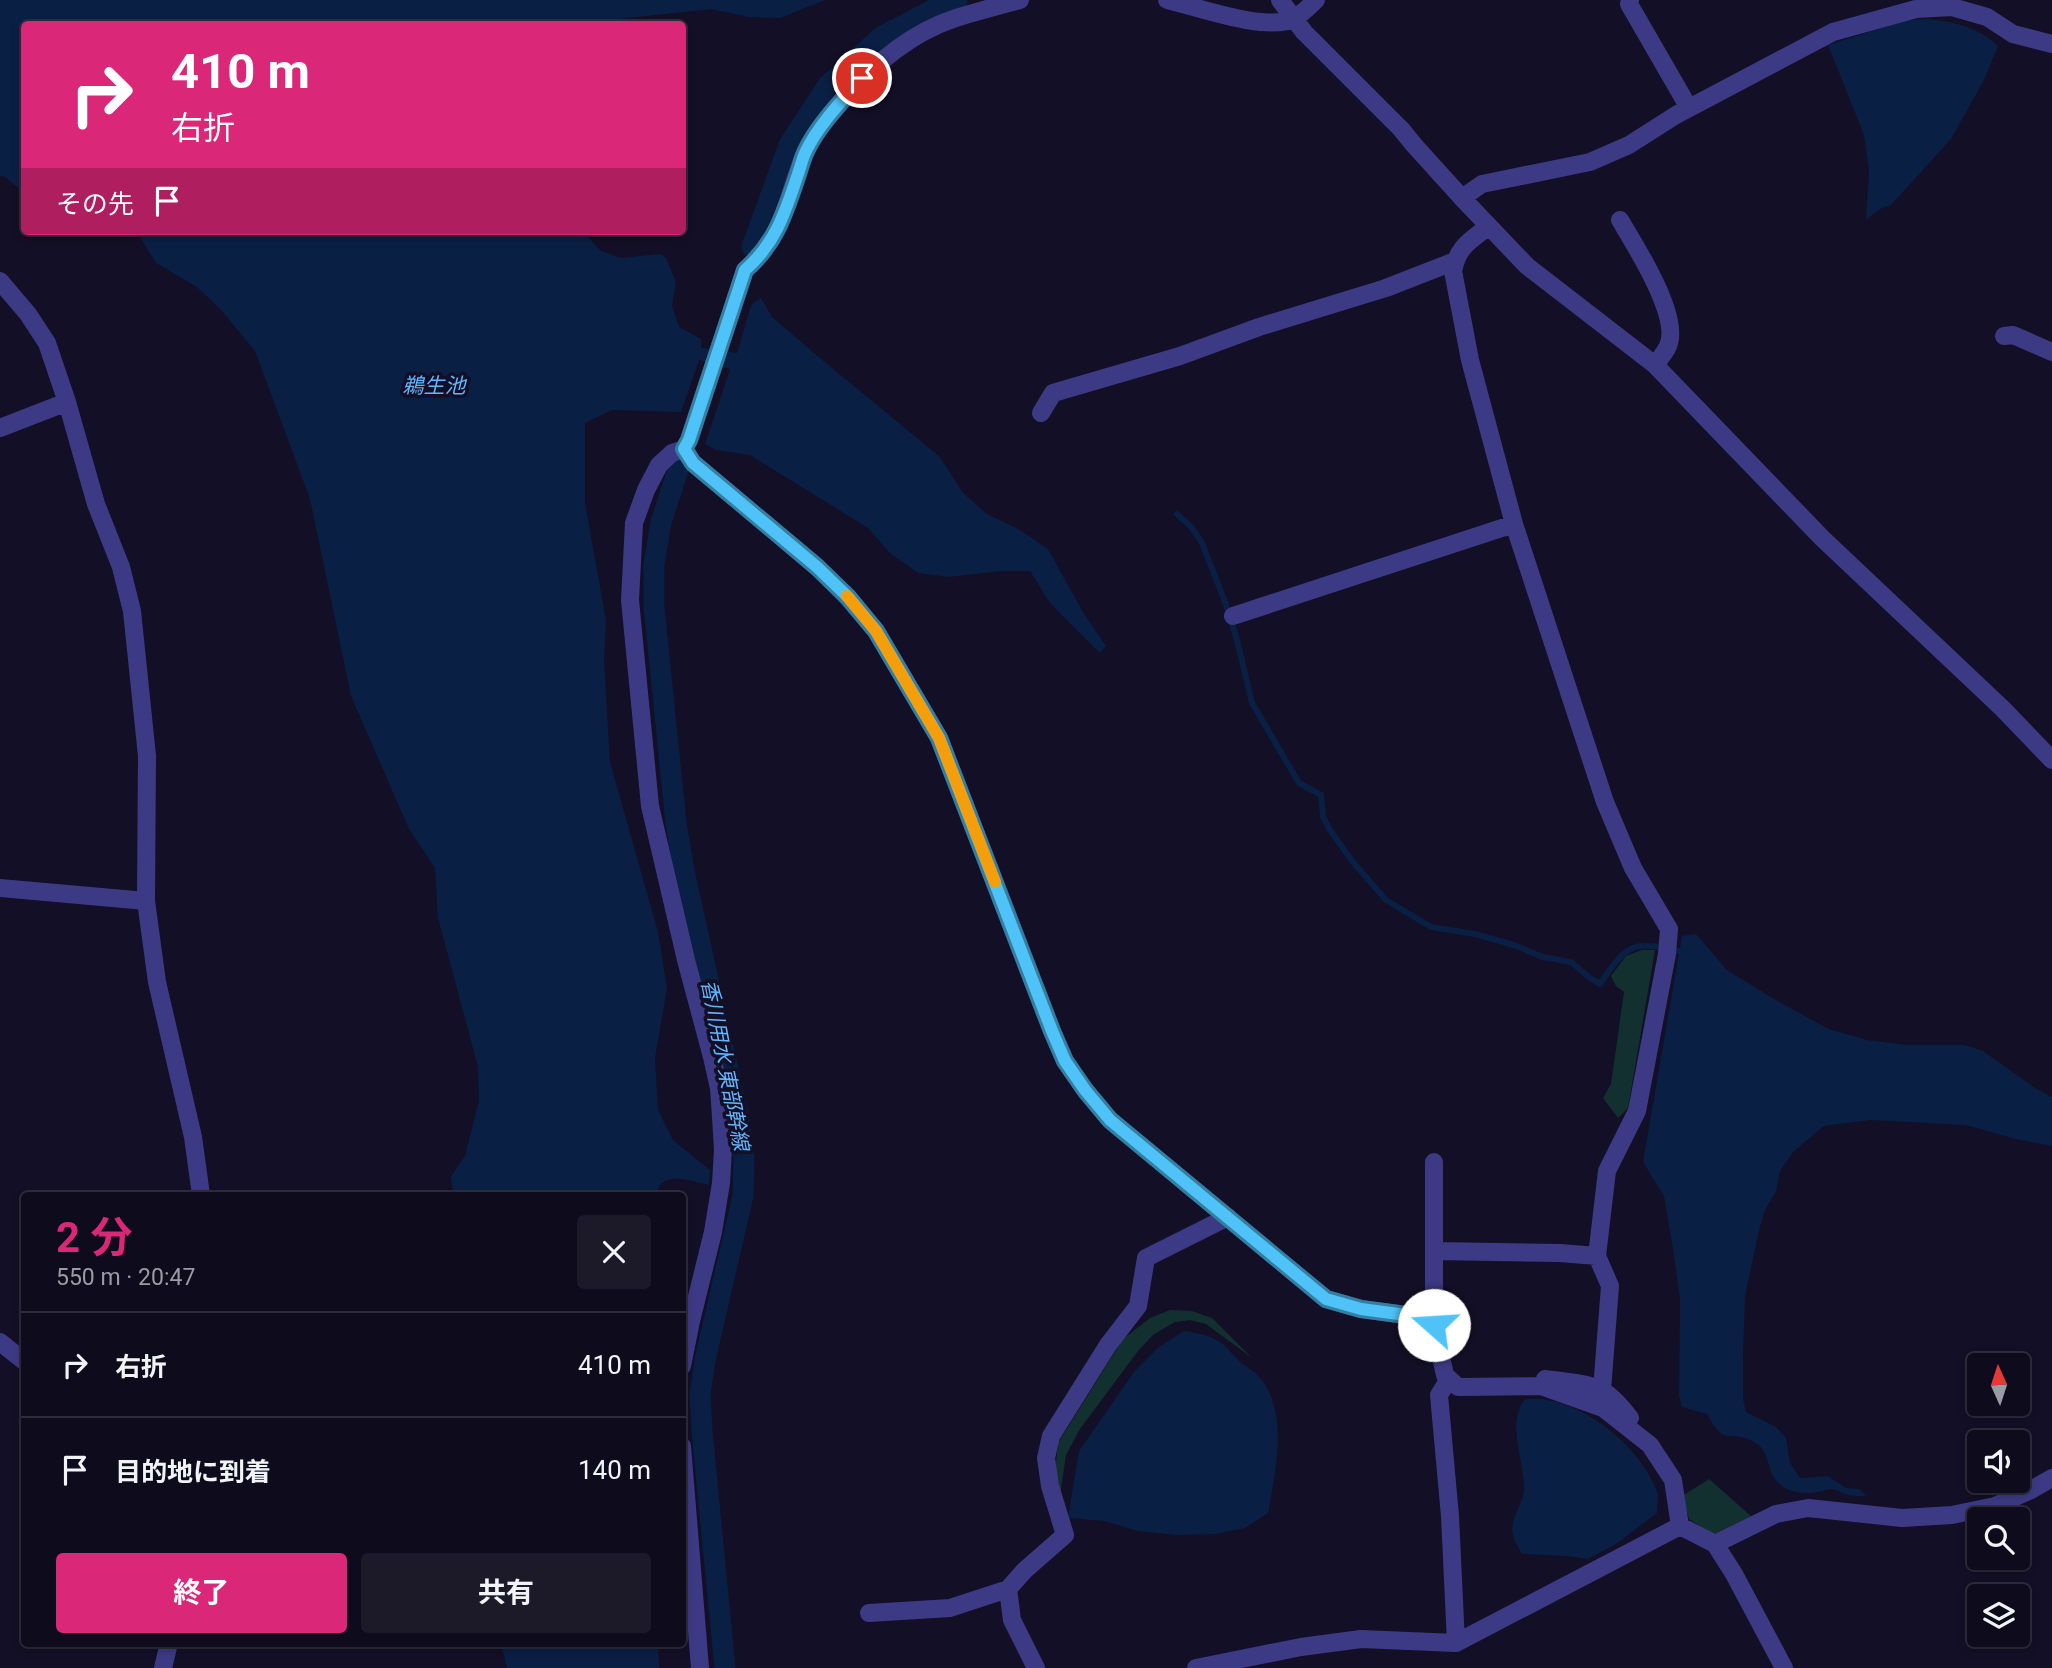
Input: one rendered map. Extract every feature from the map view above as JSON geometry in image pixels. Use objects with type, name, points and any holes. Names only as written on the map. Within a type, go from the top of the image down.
[{"type":"street","points":[[1020,0],[951,20],[905,43],[862,78],[826,120],[806,151],[773,240],[745,270],[687,444],[693,463],[817,567],[848,597],[876,631],[939,738],[1065,1061],[1110,1120],[1326,1299],[1361,1309],[1421,1317],[1434,1325]]},
{"type":"street","points":[[1167,0],[1251,21],[1274,23],[1294,19],[1316,0]]},
{"type":"street","points":[[1280,0],[1304,32],[1401,129],[1527,266],[1656,365],[1822,538],[2003,709],[2052,760]]},
{"type":"street","points":[[1630,0],[1629,4],[1689,108]]},
{"type":"street","points":[[1462,198],[1482,184],[1590,162],[1629,145],[1689,108],[1833,32],[1916,9],[1952,8],[1987,17],[2013,34],[2052,44]]},
{"type":"street","points":[[1620,220],[1650,271],[1671,322],[1669,345],[1656,365]]},
{"type":"street","points":[[1489,226],[1461,249],[1453,271],[1470,360],[1514,524],[1605,802],[1633,868],[1669,929],[1637,1111],[1607,1171],[1597,1256],[1610,1286],[1602,1390]]},
{"type":"street","points":[[1041,413],[1054,394],[1180,356],[1259,327],[1386,288],[1455,261]]},
{"type":"street","points":[[0,281],[28,314],[47,344],[67,402],[96,504],[121,567],[132,611],[147,756],[146,901],[157,982],[193,1137],[201,1192]]},
{"type":"street","points":[[2004,336],[2013,335],[2052,352]]},
{"type":"street","points":[[0,428],[67,402]]},
{"type":"street","points":[[686,1346],[713,1232],[721,1183],[723,1150],[719,1088],[650,806],[630,600],[634,523],[646,490],[659,465],[687,444]]},
{"type":"street","points":[[1233,616],[1514,524]]},
{"type":"street","points":[[0,888],[146,901]]},
{"type":"street","points":[[1434,1162],[1434,1325],[1445,1375],[1458,1387],[1541,1386],[1603,1408],[1650,1445]]},
{"type":"street","points":[[869,1613],[950,1608],[1007,1589],[1065,1535],[1049,1486],[1046,1458],[1051,1436],[1108,1345],[1138,1306],[1146,1258],[1228,1217]]},
{"type":"street","points":[[1434,1251],[1597,1256]]},
{"type":"street","points":[[0,1342],[21,1359]]},
{"type":"street","points":[[1449,1379],[1439,1395],[1450,1516],[1456,1643]]},
{"type":"street","points":[[1518,1387],[1546,1379],[1602,1390],[1624,1410],[1673,1480],[1680,1525]]},
{"type":"street","points":[[1715,1544],[1776,1514],[1808,1508],[1902,1518],[1952,1515],[1995,1506],[2052,1478]]},
{"type":"street","points":[[686,1493],[701,1668]]},
{"type":"street","points":[[1196,1668],[1301,1647],[1361,1639],[1456,1643],[1680,1525]]},
{"type":"street","points":[[1680,1525],[1715,1544],[1784,1668]]},
{"type":"street","points":[[1007,1589],[1012,1619],[1036,1668]]},
{"type":"street","points":[[163,1668],[168,1647]]},
{"type":"green space","points":[[1642,950],[1655,950],[1628,1108],[1618,1118],[1603,1098],[1611,1084],[1624,992],[1616,986],[1611,976],[1626,956]]},
{"type":"green space","points":[[1170,1310],[1192,1311],[1212,1318],[1252,1358],[1206,1324],[1190,1320],[1175,1322],[1153,1335],[1080,1429],[1066,1455],[1060,1496],[1055,1472],[1058,1443],[1123,1339],[1150,1318]]},
{"type":"green space","points":[[1709,1479],[1752,1517],[1715,1536],[1689,1519],[1682,1496]]},
{"type":"water","points":[[0,0],[825,0],[780,18],[749,17],[711,9],[601,21],[21,21],[21,190],[4,176],[0,176]]},
{"type":"water","points":[[1928,19],[1966,26],[1983,34],[1998,46],[1984,80],[1951,139],[1891,205],[1880,209],[1866,220],[1869,170],[1864,135],[1828,45],[1907,20]]},
{"type":"water","name":"鵜生池","points":[[138,235],[584,235],[601,251],[621,258],[660,254],[666,258],[676,282],[672,305],[679,327],[701,339],[701,348],[737,353],[751,305],[761,298],[772,317],[940,457],[963,493],[987,514],[1020,530],[1048,549],[1084,614],[1106,646],[1100,653],[1050,603],[1030,571],[1001,571],[949,577],[918,573],[890,553],[868,528],[750,455],[716,450],[705,444],[730,369],[699,360],[681,412],[612,410],[585,423],[585,503],[606,620],[604,661],[610,762],[658,932],[667,988],[655,1058],[658,1110],[673,1140],[710,1170],[709,1185],[670,1179],[659,1187],[658,1192],[453,1192],[451,1176],[465,1156],[479,1101],[478,1067],[438,918],[435,868],[409,829],[351,696],[310,499],[255,351],[221,310],[197,287],[156,263]]},
{"type":"water","points":[[1696,934],[1727,970],[1829,1029],[1867,1040],[1907,1045],[1965,1045],[1983,1051],[2052,1097],[2052,1146],[1966,1125],[1870,1120],[1824,1126],[1794,1151],[1780,1171],[1776,1191],[1765,1210],[1759,1230],[1745,1296],[1743,1399],[1746,1412],[1776,1427],[1786,1438],[1790,1463],[1800,1478],[1828,1476],[1846,1488],[1859,1489],[1866,1496],[1849,1495],[1832,1489],[1805,1493],[1785,1488],[1775,1480],[1764,1452],[1758,1445],[1745,1438],[1723,1435],[1707,1414],[1682,1407],[1679,1396],[1680,1300],[1673,1249],[1664,1196],[1643,1162],[1682,936]]},
{"type":"water","points":[[1184,1331],[1205,1335],[1224,1345],[1240,1362],[1259,1376],[1266,1386],[1272,1400],[1278,1432],[1268,1513],[1245,1528],[1216,1534],[1178,1535],[1137,1531],[1105,1521],[1068,1518],[1079,1451],[1134,1372],[1159,1347]]},
{"type":"water","points":[[1525,1399],[1542,1399],[1564,1404],[1581,1411],[1612,1432],[1627,1446],[1649,1475],[1658,1494],[1657,1513],[1616,1544],[1588,1559],[1522,1554],[1514,1540],[1512,1529],[1524,1488],[1516,1431],[1517,1419]]},
{"type":"water","points":[[502,1647],[658,1647],[659,1668],[507,1668]]},
{"type":"waterway","name":"香川用水 東部幹線","points":[[752,247],[789,145],[828,85],[881,37],[957,0]]},
{"type":"waterway","name":"香川用水 東部幹線","points":[[680,464],[661,522],[654,564],[654,607],[676,823],[684,871],[739,1119],[744,1158],[743,1196],[705,1360],[700,1394],[725,1668]]},
{"type":"waterway","points":[[1177,514],[1192,528],[1202,543],[1237,640],[1252,703],[1299,783],[1321,795],[1323,817],[1330,830],[1352,861],[1386,900],[1431,927],[1475,934],[1543,957],[1571,962],[1600,984],[1619,958],[1635,947],[1655,946],[1686,953]]},
{"type":"slow traffic","points":[[847,596],[876,631],[939,738],[995,882]]},
{"type":"route","points":[[862,78],[826,120],[806,151],[773,240],[745,270],[684,449],[693,463],[817,567],[848,597],[876,631],[939,738],[1065,1061],[1110,1120],[1326,1299],[1361,1309],[1421,1317],[1434,1325]]}]
